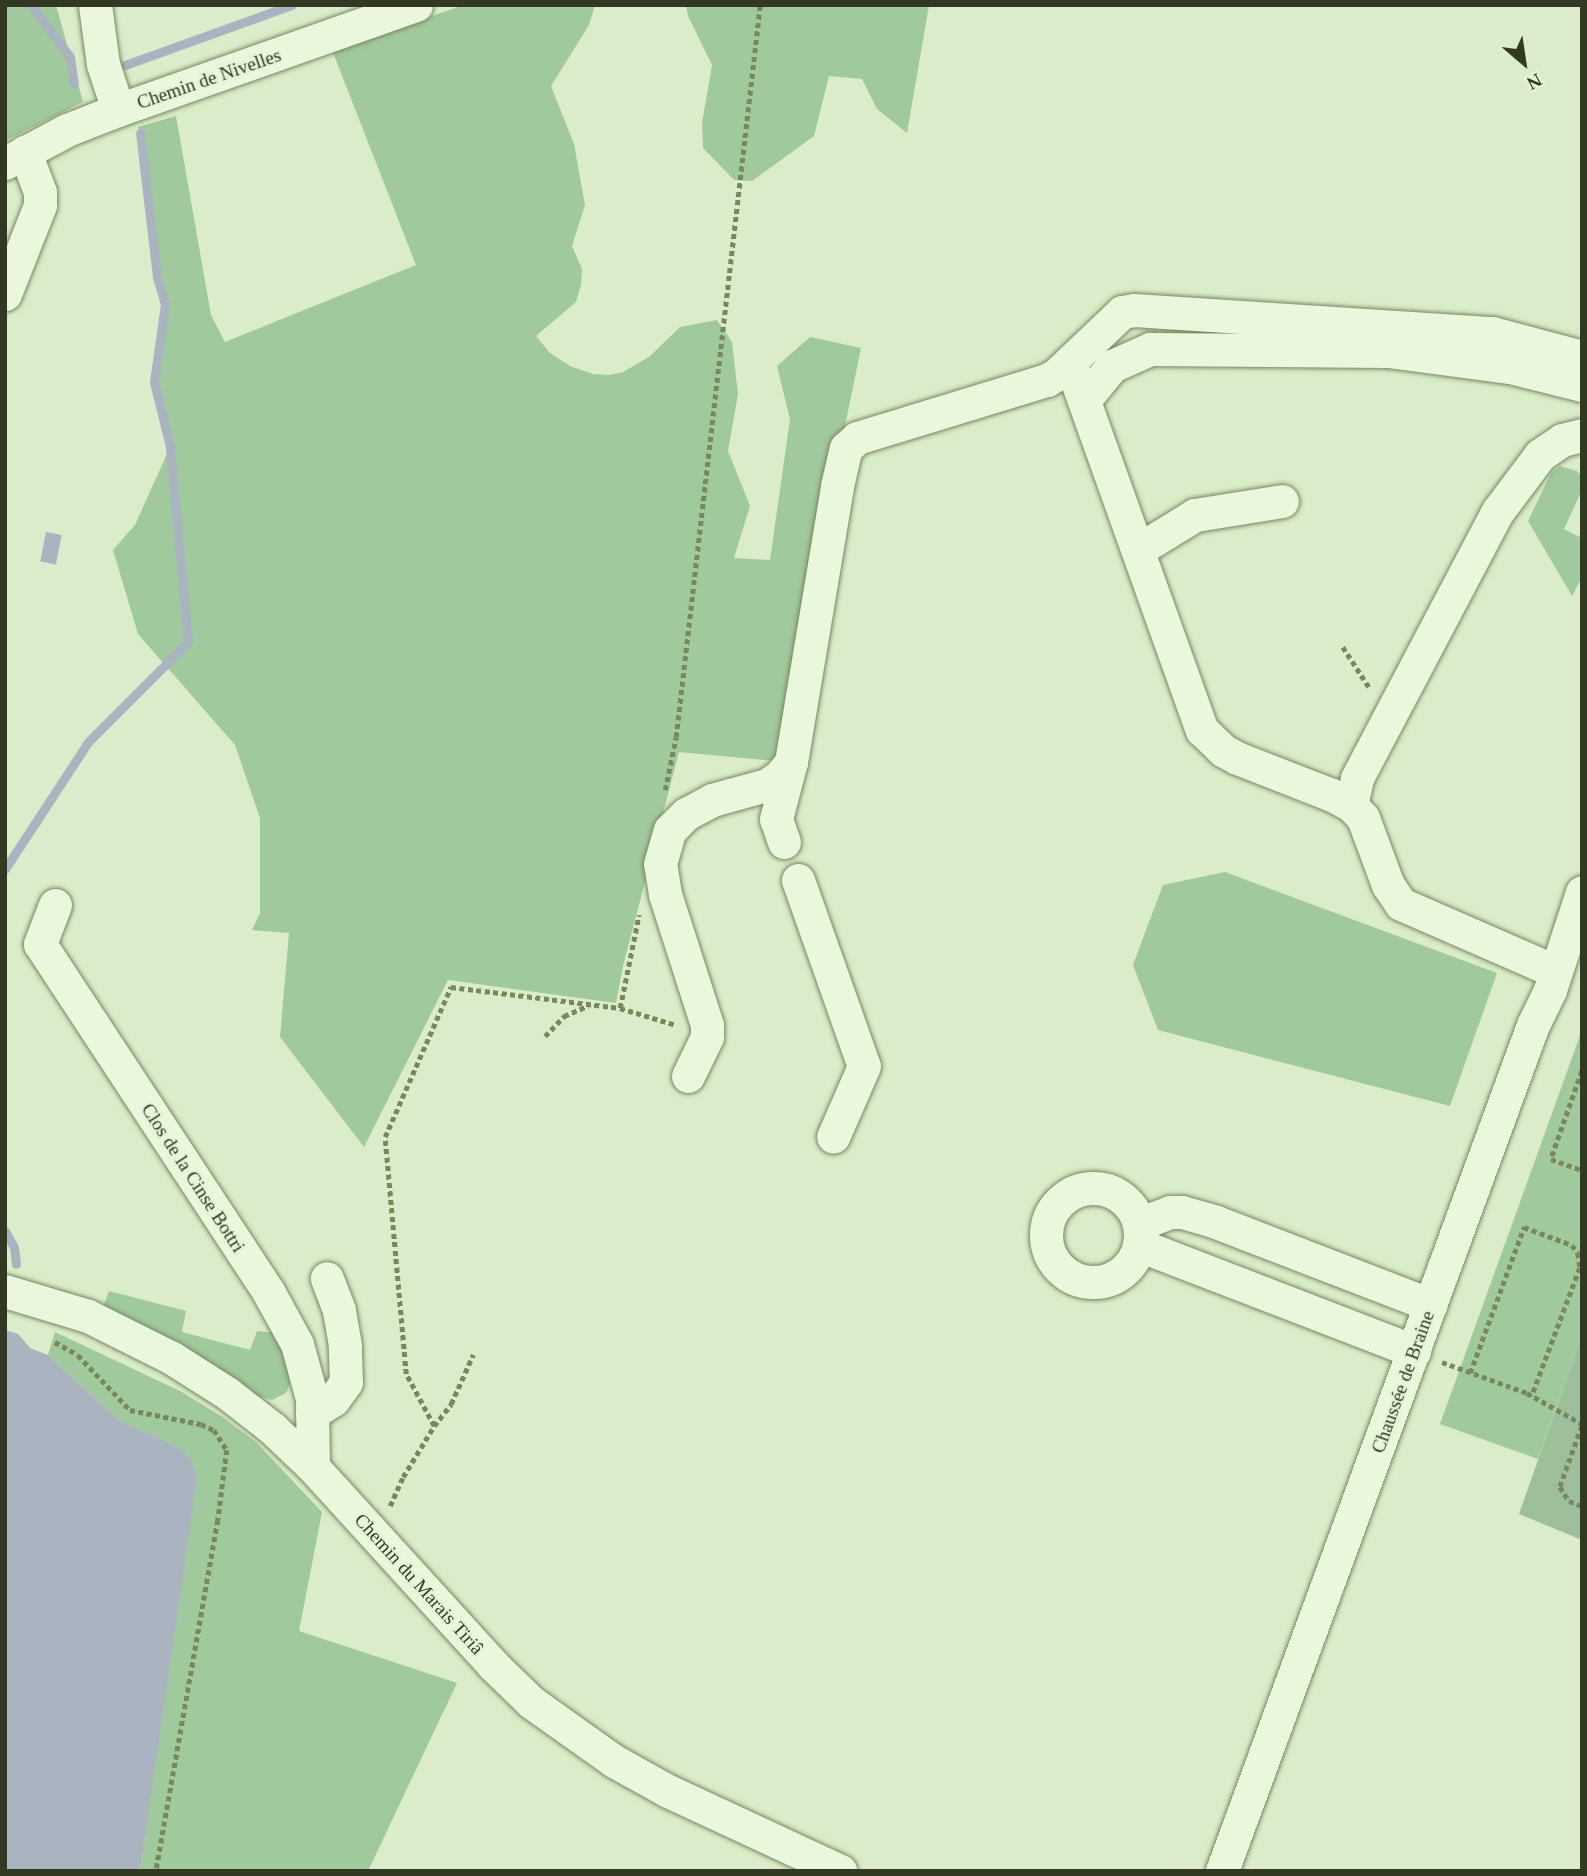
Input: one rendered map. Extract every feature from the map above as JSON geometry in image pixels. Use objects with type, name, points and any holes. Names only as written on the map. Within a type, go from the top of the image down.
[{"type":"street","points":[[95,5],[103,64],[118,110]]},
{"type":"street","name":"Chemin de Nivelles","points":[[15,158],[67,130],[118,110],[416,5]]},
{"type":"street","points":[[5,294],[40,205],[40,192],[15,158]]},
{"type":"street","points":[[784,842],[776,820],[791,762],[837,486],[846,448],[857,438],[1047,380],[1070,362],[1122,312],[1134,310],[1492,333],[1582,356]]},
{"type":"street","points":[[1085,399],[1112,366],[1150,349],[1388,351],[1510,367],[1582,385]]},
{"type":"street","points":[[1070,362],[1202,730],[1224,751],[1237,758],[1332,794],[1351,805],[1363,818],[1388,885],[1401,904],[1554,971]]},
{"type":"street","points":[[1351,805],[1357,778],[1388,716],[1498,512],[1540,455],[1562,440],[1582,435]]},
{"type":"street","points":[[1138,550],[1195,515],[1282,501]]},
{"type":"street","points":[[688,1076],[707,1037],[707,1025],[666,894],[660,864],[670,831],[686,814],[712,800],[766,785],[780,776],[791,762]]},
{"type":"street","points":[[798,880],[864,1066],[833,1137]]},
{"type":"street","name":"Chaussée de Braine","points":[[1222,1871],[1533,1026],[1550,990],[1582,892]]},
{"type":"street","name":"Clos de la Cinse Bottri","points":[[55,905],[40,944],[269,1293],[297,1344],[312,1399],[313,1467]]},
{"type":"street","points":[[1414,1351],[1139,1235],[1170,1212],[1194,1215],[1431,1305]]},
{"type":"street","points":[[312,1413],[333,1400],[346,1382],[343,1334],[327,1278]]},
{"type":"street","name":"Chemin du Marais Tiriâ","points":[[5,1291],[88,1316],[172,1358],[227,1393],[272,1428],[313,1467],[493,1665],[531,1702],[565,1727],[668,1791],[841,1871]]},
{"type":"path","points":[[664,792],[676,737],[760,5]]},
{"type":"path","points":[[1343,647],[1388,716]]},
{"type":"path","points":[[620,1008],[639,913]]},
{"type":"path","points":[[434,1426],[406,1374],[385,1137],[451,987],[620,1008],[680,1026],[707,1025]]},
{"type":"path","points":[[544,1036],[564,1016],[589,1006]]},
{"type":"path","points":[[1582,1071],[1551,1159],[1582,1170]]},
{"type":"path","points":[[1469,1373],[1524,1227],[1572,1245],[1578,1253],[1580,1268],[1532,1396]]},
{"type":"path","points":[[46,1337],[78,1355],[130,1410],[201,1424],[214,1430],[227,1450],[218,1520],[156,1871]]},
{"type":"path","points":[[1414,1351],[1532,1396],[1582,1425],[1560,1487],[1569,1501],[1582,1506]]},
{"type":"path","points":[[369,1530],[387,1512],[403,1477],[434,1426],[451,1404],[473,1355]]},
{"type":"green space","points":[[5,5],[56,5],[83,102],[5,141]]},
{"type":"green space","points":[[464,5],[595,5],[589,25],[551,86],[574,144],[585,205],[572,246],[582,269],[581,285],[576,302],[536,336],[550,353],[570,366],[593,374],[609,375],[623,372],[649,357],[680,327],[717,320],[732,342],[738,394],[728,451],[750,506],[734,558],[770,560],[790,419],[777,366],[810,337],[861,348],[776,761],[679,752],[623,966],[616,1003],[448,980],[364,1147],[280,1037],[289,933],[252,930],[260,913],[260,818],[235,745],[138,634],[113,550],[135,525],[170,447],[155,388],[165,304],[157,277],[138,127],[176,116],[211,315],[225,342],[416,265],[332,50]]},
{"type":"green space","points":[[686,5],[929,5],[907,133],[877,109],[862,79],[829,76],[814,136],[752,181],[734,180],[703,148],[702,123],[712,65],[688,16]]},
{"type":"green space","points":[[1560,466],[1577,471],[1582,477],[1582,490],[1564,529],[1582,538],[1582,577],[1572,596],[1528,521],[1551,473]]},
{"type":"green space","points":[[1225,872],[1497,973],[1450,1106],[1158,1030],[1133,965],[1163,885]]},
{"type":"green space","points":[[1582,1030],[1582,1335],[1538,1459],[1440,1424]]},
{"type":"green space","points":[[109,1291],[186,1311],[182,1332],[250,1350],[257,1331],[276,1333],[292,1379],[286,1393],[272,1400],[258,1396],[103,1307]]},
{"type":"green space","points":[[55,1332],[180,1391],[221,1416],[256,1442],[322,1512],[299,1631],[457,1683],[368,1871],[140,1871],[163,1697],[178,1447],[119,1420],[48,1355]]},
{"type":"green space","points":[[1582,1335],[1582,1540],[1519,1514]]},
{"type":"shaded area","points":[[46,532],[62,535],[56,565],[40,561]]},
{"type":"shaded area","points":[[5,1330],[18,1334],[30,1348],[48,1355],[119,1420],[178,1447],[191,1460],[197,1477],[140,1871],[5,1871]]},
{"type":"waterway","points":[[31,5],[70,57],[74,84]]},
{"type":"waterway","points":[[125,65],[292,5]]},
{"type":"waterway","points":[[5,869],[88,742],[188,642],[170,447],[154,382],[165,304],[157,277],[140,133]]},
{"type":"waterway","points":[[5,1231],[14,1247],[16,1264]]}]
